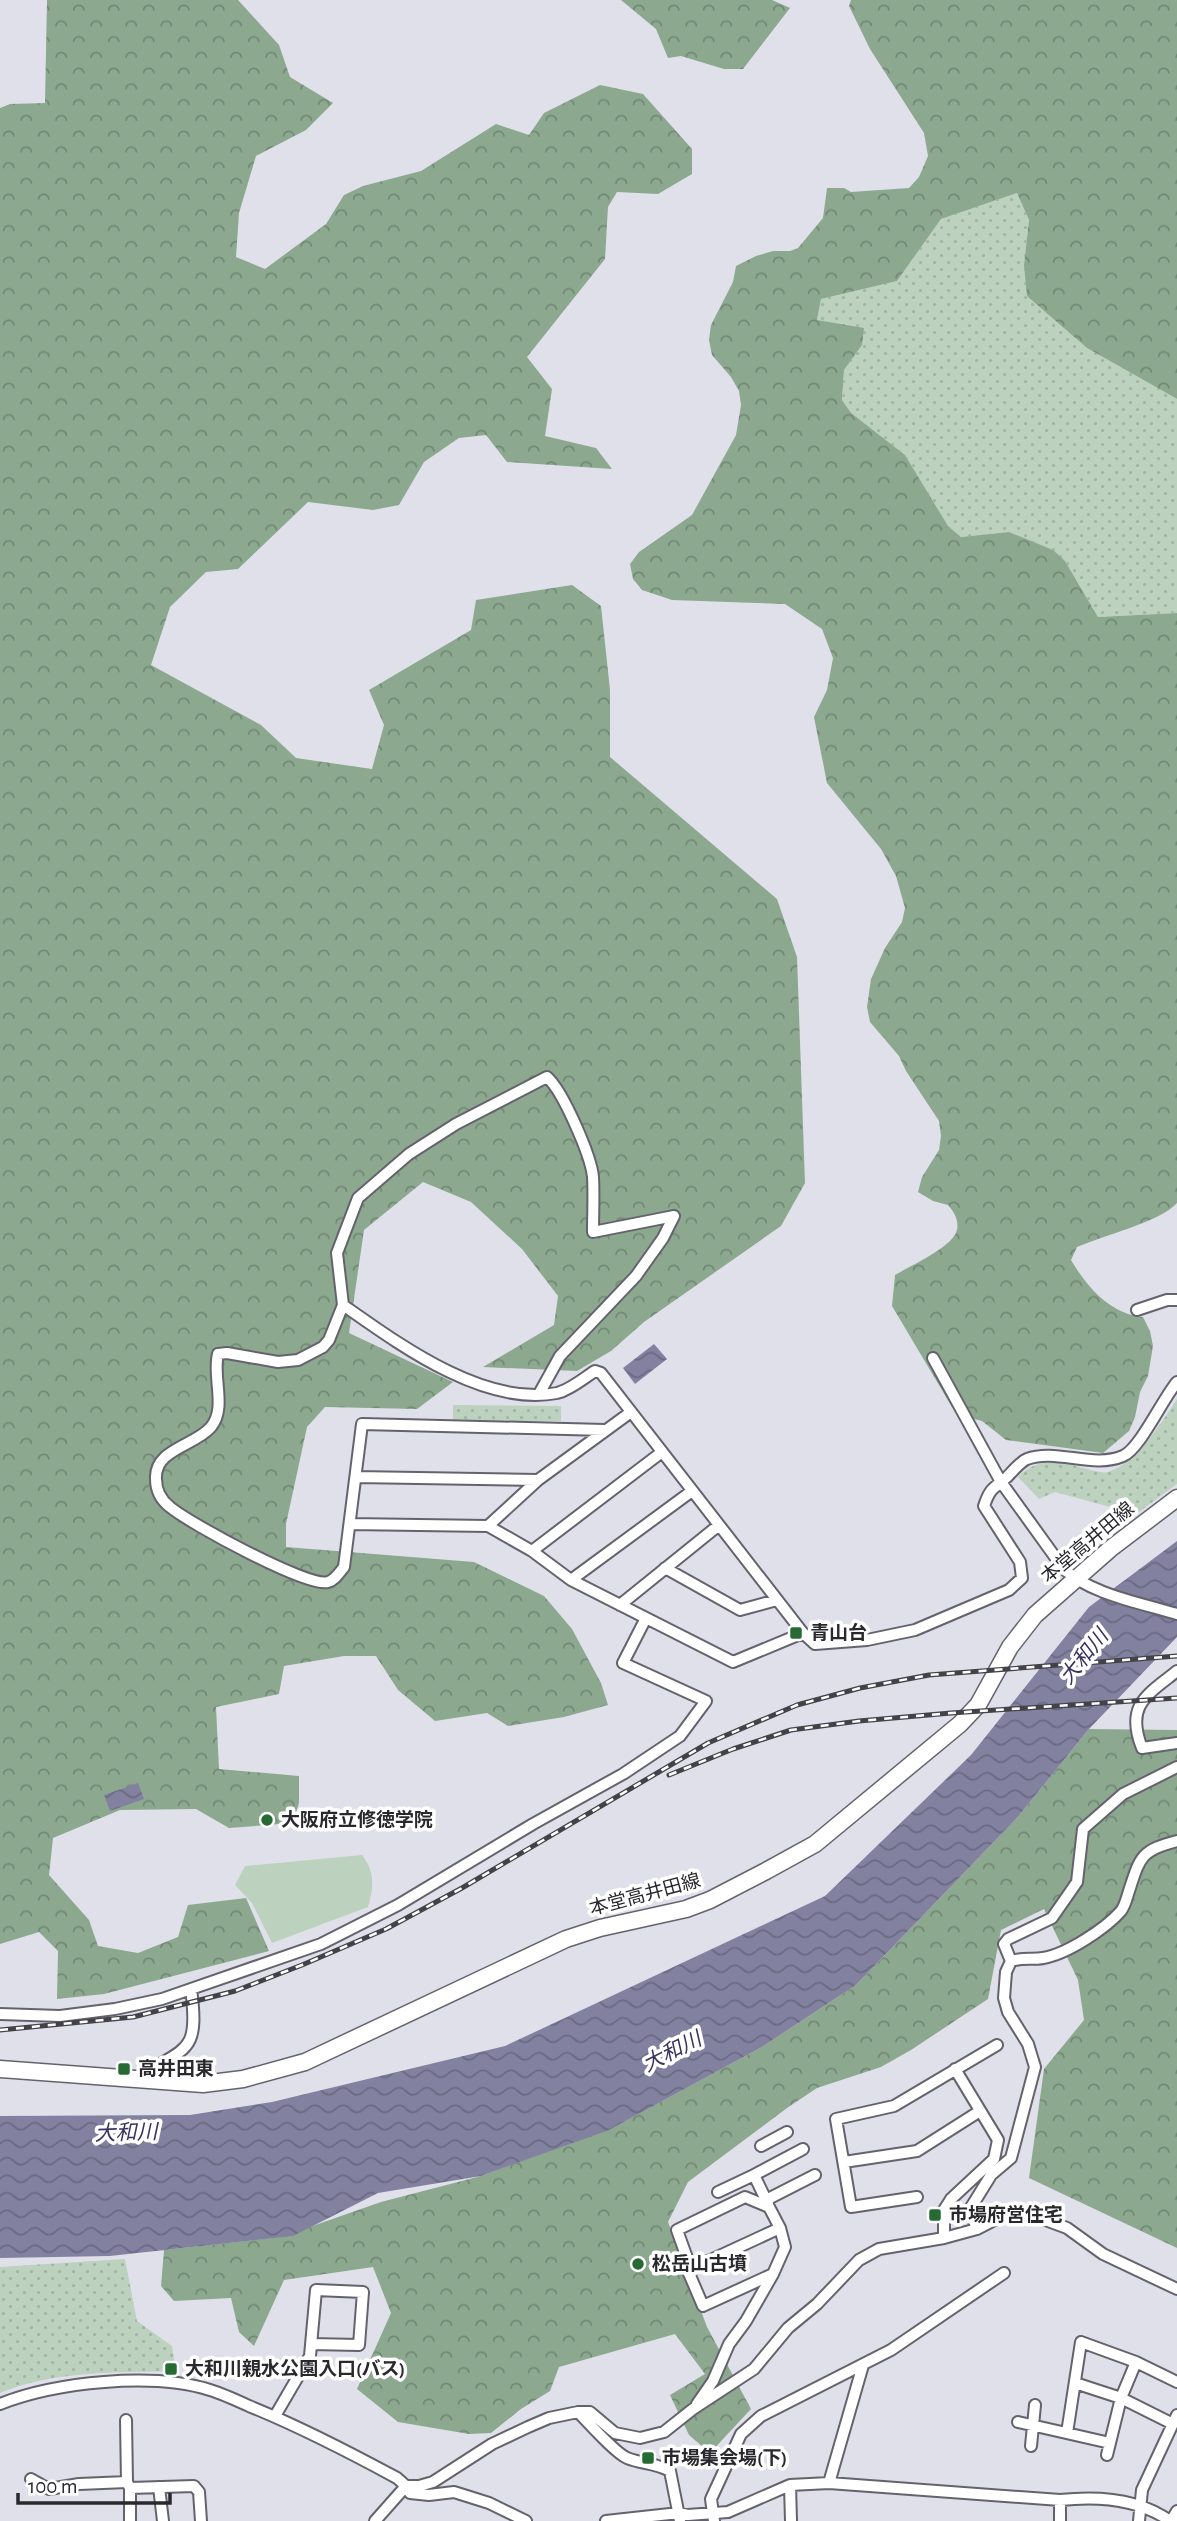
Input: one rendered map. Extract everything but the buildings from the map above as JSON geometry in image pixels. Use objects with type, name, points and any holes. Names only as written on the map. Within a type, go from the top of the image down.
[{"type":"main road","name":"本堂高井田線","points":[[0,2069],[202,2084],[243,2080],[305,2062],[566,1939],[600,1928],[686,1909],[710,1900],[815,1844],[960,1724],[978,1704],[1010,1647],[1035,1615],[1074,1580],[1177,1498]]},
{"type":"street","points":[[539,1394],[560,1356],[636,1276],[663,1238],[674,1216],[593,1232],[593,1174],[572,1119],[553,1082],[547,1077],[446,1130],[409,1154],[358,1198],[337,1253],[343,1305],[329,1340],[315,1353],[278,1362],[227,1353],[218,1354],[215,1365],[218,1391],[216,1420],[210,1429],[167,1455],[158,1465],[156,1479],[160,1497],[170,1508],[225,1540],[309,1580],[326,1583],[335,1578],[344,1567],[362,1424],[605,1430]]},
{"type":"street","points":[[1137,1310],[1167,1300],[1177,1300]]},
{"type":"street","points":[[343,1305],[461,1380],[507,1394],[560,1392],[595,1371],[601,1373],[803,1633],[816,1644],[867,1640],[915,1630],[1009,1590],[1021,1578],[1020,1562],[984,1506],[989,1491],[1026,1460],[1057,1456],[1098,1461],[1126,1455],[1142,1436],[1177,1382]]},
{"type":"street","points":[[933,1358],[1001,1482],[1074,1580],[1177,1614]]},
{"type":"street","points":[[488,1527],[538,1480],[631,1412]]},
{"type":"street","points":[[532,1551],[662,1452]]},
{"type":"street","points":[[356,1477],[538,1480]]},
{"type":"street","points":[[571,1580],[692,1491]]},
{"type":"street","points":[[350,1524],[488,1527],[532,1551],[571,1580],[733,1662],[803,1633]]},
{"type":"street","points":[[620,1605],[719,1525]]},
{"type":"street","points":[[664,1568],[740,1610],[777,1600]]},
{"type":"street","points":[[0,2014],[60,2016],[150,2001],[321,1944],[362,1924],[623,1774],[680,1736],[706,1701],[622,1664],[646,1618]]},
{"type":"street","points":[[1177,1671],[1143,1698],[1134,1720],[1142,1748],[1177,1743]]},
{"type":"street","points":[[1011,1961],[1004,1944],[1008,1938],[1052,1918],[1077,1882],[1083,1829],[1124,1794],[1177,1768]]},
{"type":"street","points":[[977,2230],[970,2209],[991,2175],[1011,2158],[1035,2067],[1028,2045],[1008,2012],[1004,1998],[1006,1972],[1011,1961],[1023,1956],[1040,1959],[1064,1952],[1107,1923],[1123,1909],[1143,1854],[1156,1846],[1177,1841]]},
{"type":"street","points":[[136,2079],[170,2060],[183,2050],[193,2036],[194,2008],[191,1989]]},
{"type":"street","points":[[917,2197],[851,2207],[836,2119],[894,2106],[997,2045]]},
{"type":"street","points":[[944,2238],[944,2210],[951,2199],[994,2159],[998,2140],[955,2068]]},
{"type":"street","points":[[844,2162],[917,2151],[980,2111]]},
{"type":"street","points":[[779,2162],[766,2143],[787,2132]]},
{"type":"street","points":[[718,2192],[803,2149]]},
{"type":"street","points":[[693,2409],[713,2381],[729,2344],[746,2321],[785,2247],[780,2228],[754,2175]]},
{"type":"street","points":[[691,2269],[677,2230],[745,2197],[768,2203],[815,2175]]},
{"type":"street","points":[[375,2521],[406,2486],[433,2482],[492,2444],[549,2418],[590,2412],[615,2432],[640,2438],[664,2432],[693,2409],[754,2369],[788,2328],[817,2304],[859,2260],[879,2249],[977,2230],[1004,2215],[1041,2217],[1067,2228],[1103,2254],[1177,2289]]},
{"type":"street","points":[[773,2274],[703,2306],[688,2272],[780,2228]]},
{"type":"street","points":[[714,2517],[711,2499],[741,2434],[761,2416],[891,2350],[1004,2273]]},
{"type":"street","points":[[275,2416],[310,2356],[311,2344],[316,2290],[363,2292],[359,2345],[311,2344]]},
{"type":"street","points":[[1067,2433],[1081,2342],[1136,2362],[1177,2382]]},
{"type":"street","points":[[1107,2455],[1121,2398],[1136,2362]]},
{"type":"street","points":[[829,2483],[863,2365]]},
{"type":"street","points":[[0,2404],[69,2387],[138,2380],[209,2389],[333,2443],[397,2478],[410,2493],[429,2495],[454,2492],[489,2503],[526,2521]]},
{"type":"street","points":[[1075,2383],[1174,2419],[1142,2490],[1139,2521]]},
{"type":"street","points":[[1031,2446],[1035,2406]]},
{"type":"street","points":[[578,2412],[626,2458],[660,2465],[670,2470],[679,2517]]},
{"type":"street","points":[[126,2420],[131,2521]]},
{"type":"street","points":[[1018,2423],[1110,2443]]},
{"type":"street","points":[[30,2479],[49,2489],[79,2484],[194,2486],[198,2492],[201,2521]]},
{"type":"street","points":[[606,2521],[688,2515],[714,2517],[790,2485],[829,2483],[1060,2500],[1085,2497],[1139,2505],[1170,2521],[1177,2511]]},
{"type":"street","points":[[790,2485],[791,2521]]},
{"type":"street","points":[[159,2487],[163,2521]]},
{"type":"street","points":[[1060,2500],[1060,2521]]},
{"type":"green space","points":[[47,0],[238,0],[279,45],[290,77],[333,103],[306,130],[256,156],[239,213],[236,257],[265,269],[326,224],[344,195],[363,186],[421,171],[496,124],[529,135],[544,113],[600,85],[643,94],[692,149],[692,174],[658,194],[617,192],[608,207],[605,259],[527,357],[552,389],[545,436],[596,448],[612,469],[507,462],[486,435],[459,438],[424,462],[399,505],[373,510],[308,502],[238,569],[206,572],[170,607],[151,665],[261,725],[296,758],[372,769],[384,725],[369,690],[471,630],[476,600],[572,585],[601,606],[610,690],[610,757],[777,899],[797,957],[805,1183],[781,1226],[644,1322],[611,1351],[577,1371],[483,1367],[554,1325],[558,1296],[522,1249],[471,1202],[423,1182],[364,1230],[349,1333],[453,1382],[417,1409],[325,1407],[307,1427],[286,1524],[286,1547],[474,1562],[544,1596],[572,1629],[601,1683],[608,1705],[564,1717],[508,1726],[487,1713],[435,1721],[398,1690],[376,1656],[344,1656],[284,1666],[279,1694],[216,1707],[219,1769],[299,1776],[299,1803],[293,1823],[229,1828],[196,1809],[120,1810],[53,1838],[49,1875],[89,1920],[98,1946],[138,1953],[178,1937],[188,1905],[246,1898],[269,1951],[104,1994],[57,1999],[58,1951],[39,1932],[0,1944],[0,108],[10,104],[45,103]]},
{"type":"green space","points":[[621,0],[772,0],[790,8],[743,69],[724,69],[681,56],[668,58],[656,29]]},
{"type":"green space","points":[[851,0],[1177,0],[1177,399],[1087,348],[1027,296],[1024,265],[1029,220],[1017,193],[941,219],[897,281],[821,299],[817,320],[864,328],[862,345],[844,370],[842,400],[851,413],[905,455],[948,526],[961,537],[1009,532],[1053,550],[1065,561],[1098,617],[1177,613],[1177,1203],[1159,1216],[1077,1247],[1071,1260],[1084,1280],[1101,1298],[1120,1311],[1143,1317],[1153,1346],[1148,1376],[1140,1392],[1129,1431],[1103,1453],[1006,1440],[982,1421],[967,1417],[952,1407],[892,1306],[895,1275],[948,1243],[957,1230],[957,1223],[948,1205],[933,1201],[918,1192],[922,1177],[939,1150],[939,1121],[899,1056],[870,1022],[867,1007],[871,979],[885,948],[902,922],[905,908],[896,876],[881,849],[827,783],[814,717],[827,690],[833,658],[822,629],[785,604],[672,600],[642,590],[633,579],[630,564],[639,552],[692,515],[736,435],[741,405],[739,391],[712,355],[709,340],[711,325],[733,282],[736,266],[773,251],[798,248],[823,218],[827,188],[844,188],[851,192],[909,188],[919,177],[928,156],[924,133],[870,49],[849,6]]},
{"type":"green space","points":[[1017,193],[1029,220],[1024,265],[1087,348],[1177,399],[1177,613],[1098,617],[1065,561],[1009,532],[961,537],[948,527],[905,455],[850,413],[842,400],[844,370],[862,345],[817,321],[821,299],[897,281],[941,219]]},
{"type":"green space","points":[[1177,1399],[1177,1484],[1136,1514],[1055,1492],[1039,1499],[1018,1477],[1033,1466],[1050,1462],[1108,1472],[1138,1451]]},
{"type":"green space","points":[[453,1405],[561,1406],[561,1421],[453,1421]]},
{"type":"green space","points":[[1089,1729],[1177,1730],[1177,2248],[1029,2178],[1044,2069],[1084,2020],[1078,1980],[1044,1909],[1001,1930],[988,1999],[881,2067],[817,2088],[688,2182],[668,2222],[707,2327],[751,2409],[710,2453],[689,2435],[670,2395],[705,2374],[675,2334],[559,2367],[550,2391],[521,2409],[491,2433],[469,2434],[398,2422],[357,2389],[391,2313],[373,2267],[284,2280],[254,2346],[239,2332],[231,2298],[174,2301],[161,2286],[164,2250],[281,2237],[381,2202],[481,2176],[616,2126],[762,2047],[856,1985],[1017,1818]]},
{"type":"green space","points":[[362,1855],[372,1880],[368,1907],[272,1943],[252,1903],[235,1885],[245,1866]]},
{"type":"green space","points":[[125,2259],[137,2321],[172,2346],[176,2371],[64,2376],[0,2393],[0,2267]]},
{"type":"water","points":[[654,1344],[667,1359],[635,1384],[623,1368]]},
{"type":"water","name":"大和川","points":[[1177,1541],[1177,1637],[1089,1729],[1017,1818],[856,1985],[762,2047],[609,2130],[481,2176],[378,2193],[293,2236],[110,2256],[0,2258],[0,2116],[190,2115],[272,2102],[505,2046],[825,1896],[971,1755],[1089,1607]]},
{"type":"water","points":[[138,1783],[144,1799],[110,1811],[104,1795]]},
{"type":"railway","points":[[0,2030],[133,2017],[235,1991],[302,1965],[386,1929],[462,1888],[708,1743],[797,1705],[860,1688],[929,1675],[1177,1656]]},
{"type":"railway","points":[[669,1775],[733,1749],[791,1730],[951,1713],[1177,1698]]},
{"type":"place","name":"青山台","points":[[796,1633]]},
{"type":"place","name":"大阪府立修徳学院","points":[[267,1820]]},
{"type":"place","name":"高井田東","points":[[124,2069]]},
{"type":"place","name":"市場府営住宅","points":[[935,2215]]},
{"type":"place","name":"松岳山古墳","points":[[638,2264]]},
{"type":"place","name":"大和川親水公園入口(バス)","points":[[171,2369]]},
{"type":"place","name":"市場集会場(下)","points":[[648,2458]]}]
